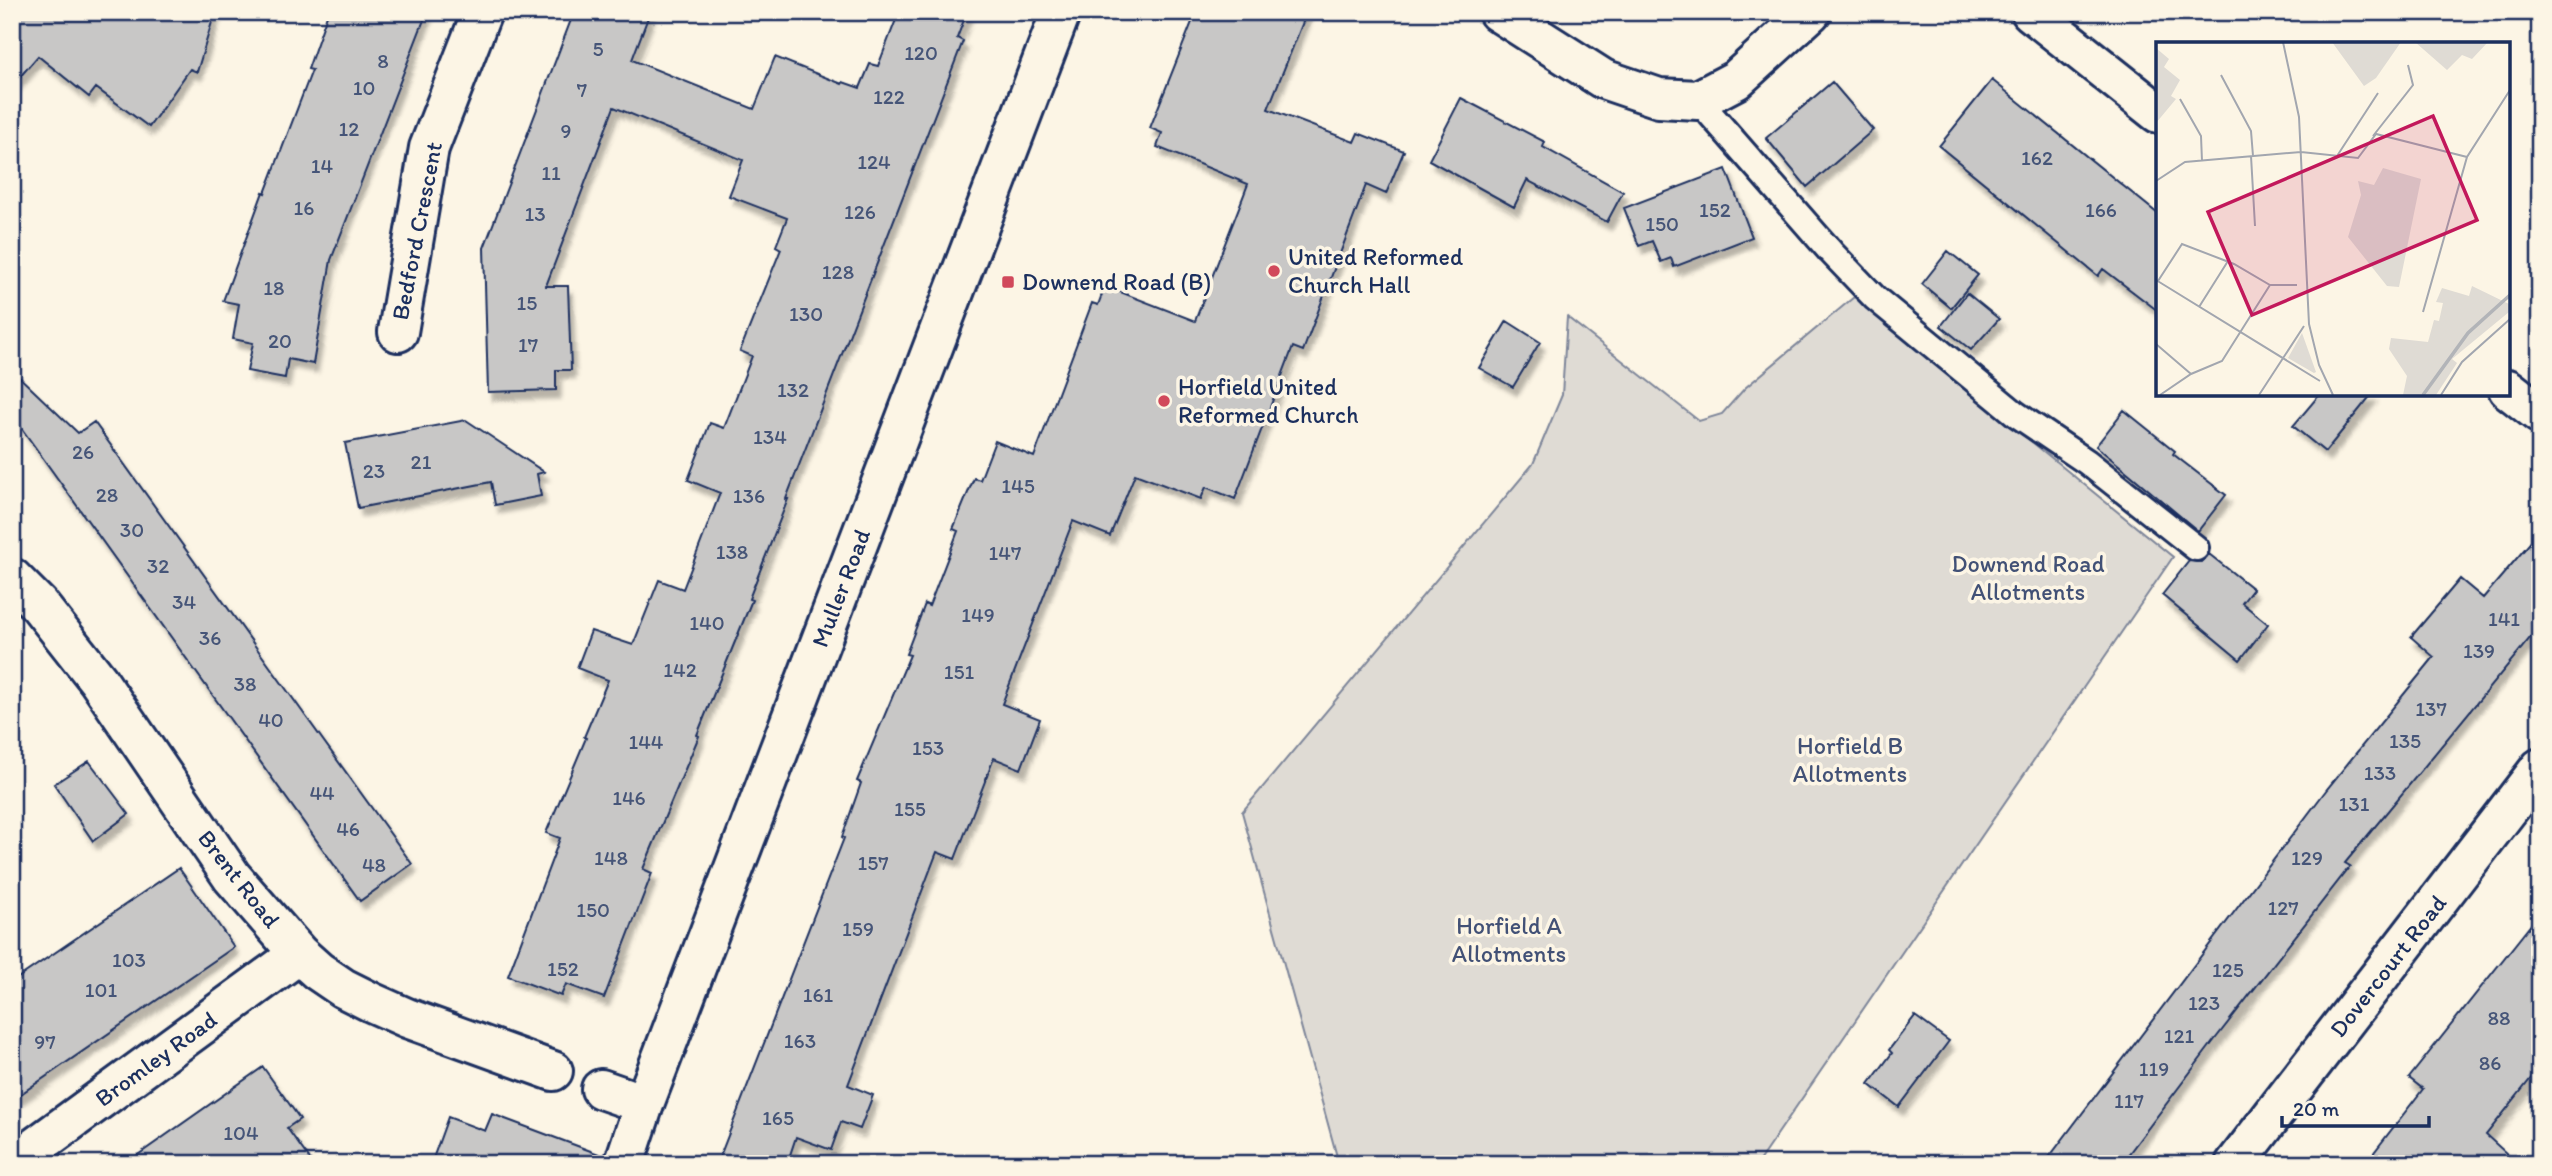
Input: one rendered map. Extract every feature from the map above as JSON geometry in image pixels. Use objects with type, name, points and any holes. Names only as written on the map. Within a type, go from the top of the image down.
[{"type":"street","name":"Bedford Crescent","points":[[398,332],[429,149],[482,12]]},
{"type":"street","name":"Muller Road","points":[[624,1164],[644,1104],[1060,12]]},
{"type":"street","points":[[1498,12],[1603,79],[1659,98],[1698,100],[1736,80],[1811,12]]},
{"type":"street","points":[[2031,12],[2156,111]]},
{"type":"street","points":[[2510,391],[2540,414]]},
{"type":"street","name":"Brent Road","points":[[12,578],[39,605],[98,680],[232,877],[299,954],[318,971],[371,1002],[407,1018],[553,1071]]},
{"type":"street","name":"Dovercourt Road","points":[[2235,1164],[2540,768]]},
{"type":"street","name":"Bromley Road","points":[[12,1164],[299,954]]},
{"type":"street","points":[[601,1088],[644,1104]]},
{"type":"lane","points":[[1698,100],[1831,252],[1875,298],[2044,436],[2087,462],[2196,548]]},
{"type":"green space","points":[[1854,297],[2173,557],[1757,1164],[1339,1164],[1242,812],[1533,464],[1562,395],[1567,317],[1699,421],[1722,414],[1745,388]]},
{"type":"building","points":[[12,12],[215,12],[197,72],[190,69],[149,127],[96,88],[89,97],[38,56],[12,86]]},
{"type":"building","points":[[328,12],[427,12],[331,260],[313,364],[288,359],[285,378],[247,371],[253,343],[233,339],[239,304],[223,301],[312,70],[308,69]]},
{"type":"building","points":[[574,12],[650,12],[632,60],[754,109],[775,57],[842,84],[843,82],[860,88],[870,64],[878,66],[899,12],[967,12],[957,38],[963,41],[786,499],[749,599],[752,600],[643,869],[652,873],[604,998],[566,984],[561,996],[508,976],[560,838],[546,833],[608,680],[577,668],[591,631],[633,645],[659,580],[683,589],[720,493],[688,480],[710,423],[724,428],[752,356],[740,351],[781,249],[776,246],[787,218],[729,196],[743,160],[614,107],[546,286],[568,286],[571,370],[556,370],[556,390],[488,392],[484,248]]},
{"type":"building","points":[[1196,12],[1307,12],[1268,109],[1354,142],[1358,133],[1404,151],[1386,194],[1366,185],[1303,351],[1293,347],[1235,499],[1206,487],[1201,499],[1135,474],[1110,536],[1073,521],[1002,704],[1040,719],[1021,769],[994,758],[955,859],[937,852],[848,1085],[873,1095],[860,1129],[841,1122],[831,1150],[796,1137],[787,1164],[717,1164],[844,838],[842,837],[861,783],[857,781],[910,655],[906,654],[925,604],[929,606],[958,531],[953,529],[974,478],[980,480],[995,441],[1034,457],[1092,303],[1098,305],[1105,286],[1195,321],[1248,184],[1157,147],[1162,133],[1150,128]]},
{"type":"building","points":[[1992,80],[2156,212],[2156,309],[2103,269],[2098,276],[1939,146]]},
{"type":"building","points":[[1832,82],[1873,130],[1807,187],[1766,138]]},
{"type":"building","points":[[1461,98],[1545,142],[1543,147],[1623,192],[1607,222],[1527,180],[1514,207],[1429,160]]},
{"type":"building","points":[[1726,169],[1752,237],[1674,267],[1671,258],[1661,262],[1652,241],[1639,246],[1624,208]]},
{"type":"building","points":[[1948,251],[1978,275],[1951,308],[1922,284]]},
{"type":"building","points":[[1967,293],[1999,319],[1971,350],[1941,326]]},
{"type":"building","points":[[1507,321],[1540,342],[1513,387],[1479,368]]},
{"type":"building","points":[[12,370],[78,433],[94,422],[412,864],[360,901],[12,415]]},
{"type":"building","points":[[2318,396],[2370,396],[2325,452],[2293,426]]},
{"type":"building","points":[[2124,410],[2175,451],[2173,454],[2226,495],[2198,531],[2096,446]]},
{"type":"building","points":[[466,420],[544,472],[537,474],[541,496],[495,505],[491,482],[358,508],[345,443]]},
{"type":"building","points":[[2540,531],[2540,626],[2345,863],[2350,866],[2121,1164],[2044,1164],[2327,789],[2434,657],[2411,637],[2460,579],[2483,598]]},
{"type":"building","points":[[2209,554],[2253,589],[2242,603],[2268,624],[2240,660],[2162,595],[2189,561],[2201,562]]},
{"type":"building","points":[[89,761],[129,814],[93,841],[54,784]]},
{"type":"building","points":[[179,868],[234,947],[12,1100],[12,982]]},
{"type":"building","points":[[2540,913],[2540,1067],[2486,1135],[2518,1164],[2365,1164],[2423,1089],[2409,1078]]},
{"type":"building","points":[[1915,1016],[1949,1041],[1899,1107],[1869,1084],[1892,1053],[1889,1050]]},
{"type":"building","points":[[263,1067],[300,1119],[287,1128],[313,1164],[125,1164]]},
{"type":"building","points":[[492,1114],[604,1156],[603,1164],[431,1164],[448,1117],[485,1131]]},
{"type":"place","name":"United Reformed Church Hall","points":[[1274,271]]},
{"type":"place","name":"Downend Road (B)","points":[[1008,282]]},
{"type":"place","name":"Horfield United Reformed Church","points":[[1164,401]]},
{"type":"park label","name":"Downend Road Allotments","points":[[2028,578]]},
{"type":"park label","name":"Horfield B Allotments","points":[[1850,760]]},
{"type":"park label","name":"Horfield A Allotments","points":[[1509,940]]}]
